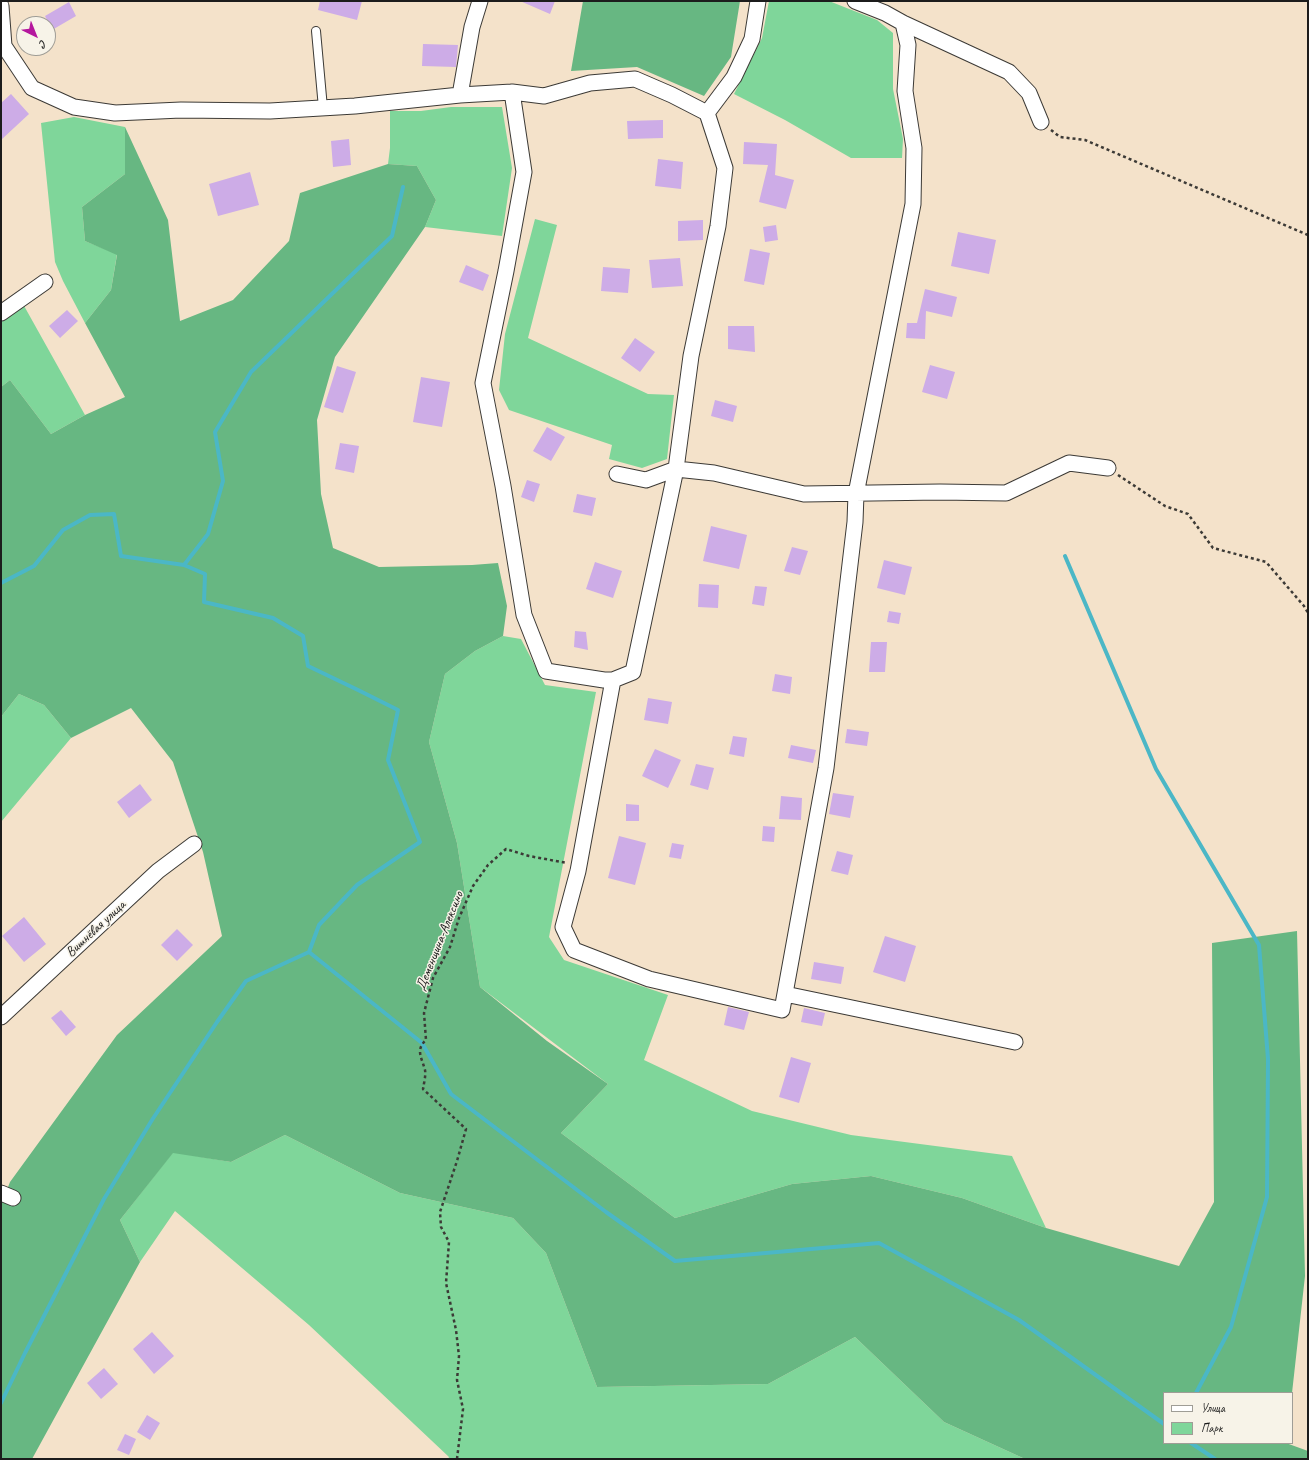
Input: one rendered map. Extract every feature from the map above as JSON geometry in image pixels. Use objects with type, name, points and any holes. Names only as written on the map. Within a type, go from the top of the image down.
[{"type":"street","points":[[460,95],[472,27],[480,1]]},
{"type":"street","points":[[707,112],[734,77],[752,39],[758,1]]},
{"type":"street","points":[[855,1],[885,13],[903,23],[1009,72],[1029,93],[1041,122]]},
{"type":"street","points":[[1,7],[4,46],[32,88],[74,107],[115,113],[181,110],[270,111],[355,106],[460,95],[512,92],[544,96],[590,83],[635,79],[707,112],[725,168],[718,226],[691,356],[676,469],[633,672],[614,680],[604,680],[546,671],[524,615],[503,486],[483,383],[506,271],[524,172],[512,92]]},
{"type":"street","points":[[614,680],[578,871],[563,927],[574,950],[649,980],[782,1010],[826,768],[855,522],[856,494],[913,204],[914,148],[905,91],[908,45],[903,23]]},
{"type":"street","points":[[1,313],[45,282]]},
{"type":"street","points":[[617,474],[646,480],[676,469],[714,472],[804,494],[940,492],[1006,493],[1069,463],[1108,468]]},
{"type":"street","name":"Вишнёвая улица","points":[[1,1017],[158,871],[194,844]]},
{"type":"street","points":[[785,994],[1014,1042]]},
{"type":"lane","points":[[316,31],[324,108]]},
{"type":"path","points":[[1041,122],[1060,137],[1085,140],[1308,235]]},
{"type":"path","points":[[1108,468],[1165,506],[1188,514],[1213,548],[1266,562],[1304,606],[1308,613]]},
{"type":"path","name":"Деменщина-Алексино","points":[[458,1459],[463,1409],[457,1380],[459,1356],[456,1330],[446,1283],[449,1242],[441,1227],[440,1212],[457,1162],[466,1129],[423,1089],[425,1070],[419,1056],[422,1043],[426,1040],[424,1013],[433,978],[450,947],[459,918],[473,886],[488,865],[506,850],[565,862],[578,871]]},
{"type":"green space","points":[[583,1],[740,1],[731,57],[704,96],[637,67],[571,71]]},
{"type":"green space","points":[[769,1],[829,1],[877,20],[893,33],[893,89],[903,139],[902,158],[851,158],[785,120],[734,94],[762,38]]},
{"type":"green space","points":[[451,107],[502,107],[512,168],[502,236],[425,227],[436,200],[417,166],[388,164],[390,148],[390,111],[421,111]]},
{"type":"green space","points":[[74,117],[125,127],[125,174],[82,207],[85,241],[117,254],[111,290],[85,323],[63,281],[55,262],[41,123]]},
{"type":"green space","points":[[125,127],[168,220],[180,321],[233,300],[289,241],[300,193],[388,164],[417,166],[436,200],[425,227],[335,357],[317,420],[321,494],[333,548],[379,567],[498,563],[507,606],[503,636],[475,651],[445,674],[429,742],[457,843],[480,987],[547,1041],[608,1084],[561,1133],[675,1218],[792,1184],[871,1176],[962,1198],[1046,1228],[1179,1266],[1214,1202],[1212,943],[1297,931],[1305,1276],[1292,1392],[1163,1392],[1163,1444],[1289,1444],[1308,1451],[1308,1459],[1025,1459],[944,1422],[855,1337],[768,1384],[597,1387],[546,1253],[513,1218],[400,1193],[285,1135],[231,1162],[173,1153],[120,1220],[140,1262],[32,1459],[1,1459],[1,1205],[10,1182],[117,1035],[222,936],[203,852],[173,762],[131,708],[71,738],[44,705],[19,694],[1,717],[1,387],[10,380],[51,434],[85,415],[125,397],[85,323],[111,290],[117,255],[85,241],[82,207],[125,174]]},
{"type":"green space","points":[[535,219],[557,225],[528,338],[648,394],[674,395],[667,459],[642,468],[609,459],[612,445],[509,410],[499,390],[505,334]]},
{"type":"green space","points":[[23,304],[85,415],[51,434],[10,380],[1,387],[1,322]]},
{"type":"green space","points":[[503,636],[521,639],[545,685],[596,692],[549,937],[564,960],[668,995],[644,1060],[752,1111],[851,1135],[1012,1156],[1046,1228],[962,1198],[871,1176],[792,1184],[675,1218],[561,1133],[608,1084],[480,987],[457,843],[429,742],[445,674],[475,651]]},
{"type":"green space","points":[[19,694],[44,705],[71,738],[1,822],[1,717]]},
{"type":"green space","points":[[285,1135],[400,1193],[513,1218],[546,1253],[597,1387],[768,1384],[855,1337],[944,1422],[1025,1459],[448,1459],[449,1457],[309,1325],[175,1211],[140,1262],[120,1220],[173,1152],[231,1162]]},
{"type":"building","points":[[320,1],[362,1],[357,20],[318,10]]},
{"type":"building","points":[[520,1],[555,1],[550,14]]},
{"type":"building","points":[[69,2],[76,16],[56,28],[56,16],[45,16]]},
{"type":"building","points":[[423,44],[458,45],[456,67],[422,66]]},
{"type":"building","points":[[11,94],[29,114],[1,140],[1,103]]},
{"type":"building","points":[[663,120],[663,138],[628,139],[627,121]]},
{"type":"building","points":[[349,139],[351,165],[333,167],[331,141]]},
{"type":"building","points":[[744,142],[777,144],[775,175],[794,180],[786,209],[759,202],[768,165],[743,164]]},
{"type":"building","points":[[658,159],[683,162],[681,189],[655,186]]},
{"type":"building","points":[[250,172],[259,205],[218,216],[209,184]]},
{"type":"building","points":[[703,220],[703,240],[678,241],[678,221]]},
{"type":"building","points":[[776,225],[778,240],[765,242],[763,227]]},
{"type":"building","points":[[958,232],[996,240],[989,274],[951,266]]},
{"type":"building","points":[[750,249],[770,253],[764,285],[744,281]]},
{"type":"building","points":[[680,258],[683,286],[652,288],[649,260]]},
{"type":"building","points":[[466,265],[489,275],[483,291],[459,282]]},
{"type":"building","points":[[603,267],[630,269],[628,293],[601,291]]},
{"type":"building","points":[[925,289],[957,297],[952,317],[926,311],[925,339],[906,338],[907,323],[917,323]]},
{"type":"building","points":[[67,310],[78,321],[60,338],[49,326]]},
{"type":"building","points":[[728,326],[754,326],[755,352],[728,349]]},
{"type":"building","points":[[635,338],[655,352],[640,372],[621,358]]},
{"type":"building","points":[[930,365],[955,372],[947,399],[922,392]]},
{"type":"building","points":[[337,366],[356,372],[343,413],[324,407]]},
{"type":"building","points":[[421,377],[450,382],[442,427],[413,422]]},
{"type":"building","points":[[715,400],[737,406],[733,422],[711,416]]},
{"type":"building","points":[[547,427],[565,437],[551,461],[533,451]]},
{"type":"building","points":[[340,443],[359,446],[354,473],[335,469]]},
{"type":"building","points":[[527,480],[540,484],[534,502],[521,497]]},
{"type":"building","points":[[577,494],[596,498],[592,516],[573,512]]},
{"type":"building","points":[[711,526],[747,535],[739,569],[703,561]]},
{"type":"building","points":[[792,547],[808,551],[800,575],[784,571]]},
{"type":"building","points":[[884,560],[912,567],[905,595],[877,588]]},
{"type":"building","points":[[595,562],[622,571],[613,598],[586,589]]},
{"type":"building","points":[[699,584],[719,585],[718,608],[698,607]]},
{"type":"building","points":[[755,586],[767,587],[764,606],[752,604]]},
{"type":"building","points":[[889,611],[901,613],[899,624],[887,622]]},
{"type":"building","points":[[575,631],[586,632],[588,650],[574,647]]},
{"type":"building","points":[[871,642],[887,642],[885,672],[869,672]]},
{"type":"building","points":[[775,674],[792,677],[790,694],[772,691]]},
{"type":"building","points":[[648,698],[672,702],[668,724],[644,720]]},
{"type":"building","points":[[847,729],[869,732],[867,746],[845,743]]},
{"type":"building","points":[[733,736],[747,738],[744,757],[729,754]]},
{"type":"building","points":[[791,745],[816,750],[813,763],[788,758]]},
{"type":"building","points":[[655,749],[681,760],[668,788],[642,776]]},
{"type":"building","points":[[696,764],[714,768],[708,790],[690,785]]},
{"type":"building","points":[[140,784],[152,800],[129,818],[117,802]]},
{"type":"building","points":[[833,793],[854,796],[850,818],[829,814]]},
{"type":"building","points":[[781,796],[802,798],[801,820],[779,819]]},
{"type":"building","points":[[626,804],[639,805],[639,821],[626,821]]},
{"type":"building","points":[[763,826],[775,827],[774,842],[762,841]]},
{"type":"building","points":[[619,836],[646,843],[635,885],[608,878]]},
{"type":"building","points":[[672,843],[684,845],[681,859],[669,857]]},
{"type":"building","points":[[837,851],[853,855],[848,875],[831,871]]},
{"type":"building","points":[[24,917],[46,944],[24,962],[2,936]]},
{"type":"building","points":[[177,929],[193,945],[177,961],[161,945]]},
{"type":"building","points":[[885,936],[916,946],[905,982],[873,972]]},
{"type":"building","points":[[814,962],[844,967],[841,984],[811,979]]},
{"type":"building","points":[[728,1007],[749,1012],[744,1030],[724,1025]]},
{"type":"building","points":[[804,1008],[825,1013],[822,1026],[801,1022]]},
{"type":"building","points":[[61,1010],[76,1027],[66,1036],[51,1018]]},
{"type":"building","points":[[791,1057],[811,1063],[799,1103],[779,1097]]},
{"type":"building","points":[[152,1332],[174,1356],[154,1374],[133,1349]]},
{"type":"building","points":[[104,1368],[118,1384],[101,1399],[87,1383]]},
{"type":"building","points":[[147,1415],[160,1423],[150,1440],[137,1432]]},
{"type":"building","points":[[125,1434],[136,1439],[129,1455],[117,1450]]},
{"type":"waterway","points":[[184,565],[208,534],[223,481],[215,432],[251,372],[392,236],[403,187]]},
{"type":"waterway","points":[[1,583],[34,566],[63,530],[90,515],[114,514],[121,556],[184,565],[205,574],[204,602],[273,618],[303,636],[308,666],[398,710],[388,760],[420,842],[357,885],[319,925],[309,952],[422,1043],[451,1094],[606,1212],[675,1261],[879,1243],[1019,1320],[1163,1423]]},
{"type":"waterway","points":[[1065,556],[1156,769],[1259,945],[1268,1059],[1267,1197],[1231,1327],[1197,1392]]},
{"type":"waterway","points":[[1,1403],[104,1199],[152,1120],[217,1022],[246,981],[309,952]]},
{"type":"waterway","points":[[1192,1444],[1215,1459]]}]
